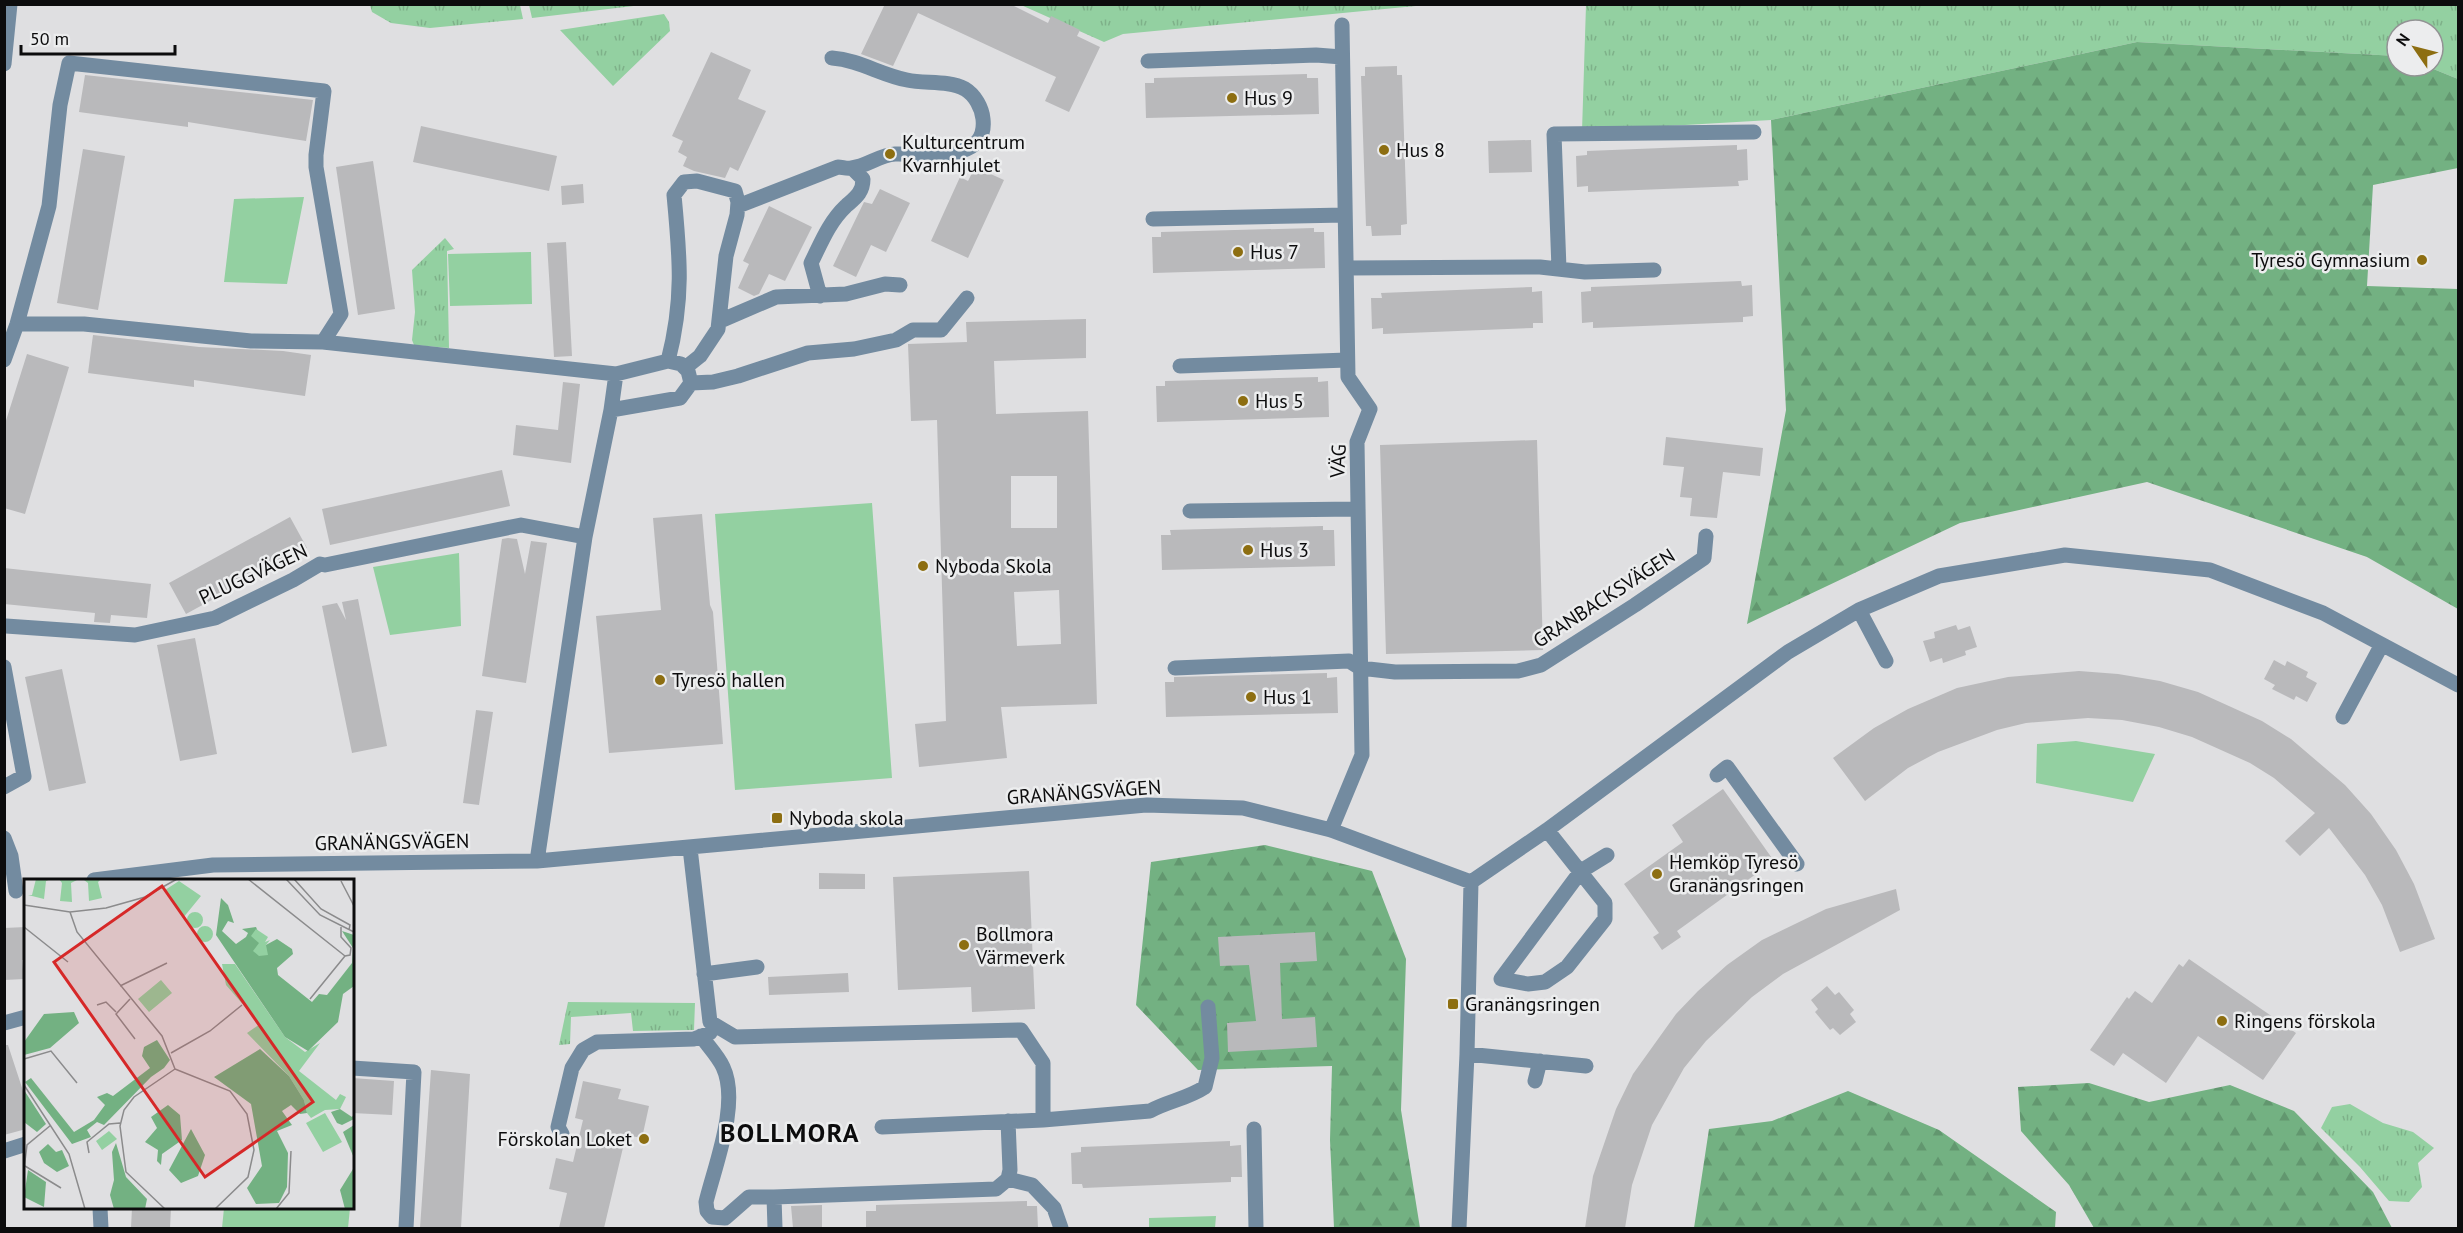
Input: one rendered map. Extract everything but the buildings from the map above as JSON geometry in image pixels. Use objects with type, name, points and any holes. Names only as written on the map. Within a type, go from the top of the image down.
[{"type":"street","points":[[5,64],[10,4]]},
{"type":"street","name":"VÄG","points":[[1331,830],[1362,755],[1363,692],[1360,668],[1357,508],[1358,442],[1370,409],[1348,377],[1348,268],[1342,25]]},
{"type":"street","points":[[1148,61],[1316,55],[1342,57]]},
{"type":"street","points":[[738,206],[838,167],[852,168],[892,154],[954,153],[971,148],[982,135],[984,120],[979,103],[966,90],[952,84],[905,80],[850,59],[832,58]]},
{"type":"street","points":[[4,360],[17,324],[49,206],[60,105],[69,63],[324,91],[316,167],[340,314],[322,342]]},
{"type":"street","points":[[1560,269],[1554,134],[1754,132]]},
{"type":"street","points":[[820,296],[811,263],[830,224],[856,198],[863,187],[863,179],[852,168]]},
{"type":"street","points":[[668,362],[680,299],[681,264],[674,195],[684,182],[697,181],[735,191],[738,206],[726,255],[718,329],[700,356],[685,368]]},
{"type":"street","points":[[1153,219],[1345,215]]},
{"type":"street","points":[[1348,268],[1509,267],[1585,272],[1654,270]]},
{"type":"street","points":[[720,321],[776,297],[846,294],[885,284],[900,285]]},
{"type":"street","points":[[691,383],[714,382],[738,376],[808,352],[854,350],[896,340],[913,330],[941,330],[967,298]]},
{"type":"street","points":[[17,324],[84,324],[251,341],[322,342],[616,374],[668,362],[681,364],[688,371],[691,383]]},
{"type":"street","points":[[1180,366],[1347,360]]},
{"type":"street","points":[[537,861],[585,537],[611,410],[616,374]]},
{"type":"street","points":[[611,410],[680,398],[691,383]]},
{"type":"street","points":[[1190,511],[1357,508]]},
{"type":"street","name":"PLUGGVÄGEN","points":[[5,628],[135,635],[216,618],[320,564],[325,565],[521,525],[585,537]]},
{"type":"street","name":"GRANBACKSVÄGEN","points":[[1360,668],[1395,672],[1518,671],[1541,665],[1704,558],[1706,536]]},
{"type":"street","points":[[1459,1228],[1467,1054],[1470,882],[1547,830],[1788,652],[1859,610],[1939,576],[2065,555],[2210,570],[2323,613],[2381,646],[2458,685]]},
{"type":"street","points":[[1859,610],[1886,661]]},
{"type":"street","points":[[2343,717],[2381,646]]},
{"type":"street","points":[[1175,668],[1349,661],[1360,668]]},
{"type":"street","points":[[4,667],[24,776],[4,787]]},
{"type":"street","points":[[1717,775],[1727,767],[1797,864]]},
{"type":"street","name":"GRANÄNGSVÄGEN","points":[[102,879],[213,865],[537,861],[1146,805],[1243,808],[1331,830],[1470,882]]},
{"type":"street","points":[[1547,830],[1581,872],[1605,903],[1605,919],[1567,967],[1545,982],[1528,984],[1501,979],[1581,872],[1607,855]]},
{"type":"street","points":[[4,838],[11,856],[15,891]]},
{"type":"street","points":[[690,848],[710,1022],[735,1037],[1021,1030],[1043,1063],[1043,1120]]},
{"type":"street","points":[[704,974],[757,967]]},
{"type":"street","points":[[882,1127],[1043,1120],[1150,1111],[1163,1104],[1192,1096],[1204,1087],[1212,1058],[1208,1007]]},
{"type":"street","points":[[4,1023],[24,1018]]},
{"type":"street","points":[[562,1134],[558,1127],[572,1068],[583,1050],[597,1042],[694,1039],[722,1029]]},
{"type":"street","points":[[701,1036],[723,1067],[729,1097],[727,1120],[706,1202],[707,1211],[712,1216],[725,1218],[749,1197],[996,1189],[1008,1179],[1010,1170],[1008,1121]]},
{"type":"street","points":[[1467,1054],[1586,1066]]},
{"type":"street","points":[[1535,1081],[1540,1061]]},
{"type":"street","points":[[354,1068],[414,1071],[406,1228]]},
{"type":"street","points":[[1254,1129],[1256,1228]]},
{"type":"street","points":[[4,1151],[24,1145]]},
{"type":"street","points":[[1008,1179],[1032,1185],[1054,1208],[1061,1228]]},
{"type":"street","points":[[774,1197],[776,1228]]},
{"type":"street","points":[[100,1209],[101,1228]]},
{"type":"green space","points":[[529,4],[642,5],[532,18]]},
{"type":"green space","points":[[370,5],[520,5],[523,19],[430,28],[391,23],[372,12]]},
{"type":"green space","points":[[1021,5],[1426,5],[1123,34],[1104,42]]},
{"type":"green space","points":[[1586,5],[2458,5],[2458,79],[2445,74],[2445,18],[2385,18],[2385,55],[2137,42],[1771,120],[1582,131]]},
{"type":"green space","points":[[664,14],[669,22],[670,31],[613,86],[560,30]]},
{"type":"green space","points":[[2137,42],[2385,55],[2385,78],[2445,78],[2445,74],[2458,79],[2458,168],[2373,185],[2367,286],[2458,289],[2458,609],[2367,557],[2147,482],[1960,523],[1747,624],[1786,410],[1771,120]]},
{"type":"green space","points":[[304,197],[287,284],[224,282],[234,199]]},
{"type":"green space","points":[[445,238],[454,249],[447,251],[449,348],[414,345],[412,340],[415,312],[412,270]]},
{"type":"green space","points":[[531,252],[532,304],[450,306],[448,254]]},
{"type":"green space","points":[[872,503],[892,778],[735,790],[715,514]]},
{"type":"green space","points":[[459,553],[461,626],[390,635],[373,567]]},
{"type":"green space","points":[[2076,741],[2155,754],[2133,802],[2036,783],[2037,744]]},
{"type":"green space","points":[[1265,845],[1372,871],[1406,959],[1401,1110],[1420,1228],[1334,1228],[1330,1140],[1332,1066],[1198,1070],[1136,1005],[1151,862]]},
{"type":"green space","points":[[568,1002],[695,1003],[694,1030],[633,1031],[631,1013],[571,1017],[570,1044],[559,1045]]},
{"type":"green space","points":[[2089,1083],[2149,1102],[2230,1085],[2294,1111],[2373,1192],[2392,1228],[2094,1228],[2069,1185],[2021,1131],[2018,1087]]},
{"type":"green space","points":[[1848,1091],[1939,1130],[2056,1212],[2055,1228],[1694,1228],[1709,1129],[1772,1121]]},
{"type":"green space","points":[[2350,1104],[2383,1123],[2413,1132],[2434,1148],[2418,1163],[2422,1187],[2409,1202],[2389,1201],[2360,1167],[2321,1128],[2332,1107]]},
{"type":"green space","points":[[224,1209],[350,1209],[348,1228],[222,1228]]},
{"type":"green space","points":[[1216,1216],[1215,1228],[1149,1228],[1149,1218]]},
{"type":"place","name":"Hus 9","points":[[1232,98]]},
{"type":"place","name":"Hus 8","points":[[1384,150]]},
{"type":"place","name":"Kulturcentrum Kvarnhjulet","points":[[890,154]]},
{"type":"place","name":"Hus 7","points":[[1238,252]]},
{"type":"place","name":"Tyresö Gymnasium","points":[[2422,260]]},
{"type":"place","name":"Hus 5","points":[[1243,401]]},
{"type":"place","name":"Hus 3","points":[[1248,550]]},
{"type":"place","name":"Nyboda Skola","points":[[923,566]]},
{"type":"place","name":"Tyresö hallen","points":[[660,680]]},
{"type":"place","name":"Hus 1","points":[[1251,697]]},
{"type":"place","name":"Nyboda skola","points":[[777,818]]},
{"type":"place","name":"Hemköp Tyresö Granängsringen","points":[[1657,874]]},
{"type":"place","name":"Bollmora Värmeverk","points":[[964,945]]},
{"type":"place","name":"Granängsringen","points":[[1453,1004]]},
{"type":"place","name":"Ringens förskola","points":[[2222,1021]]},
{"type":"place","name":"Förskolan Loket","points":[[644,1139]]},
{"type":"district","name":"BOLLMORA","points":[[790,1133]]}]
